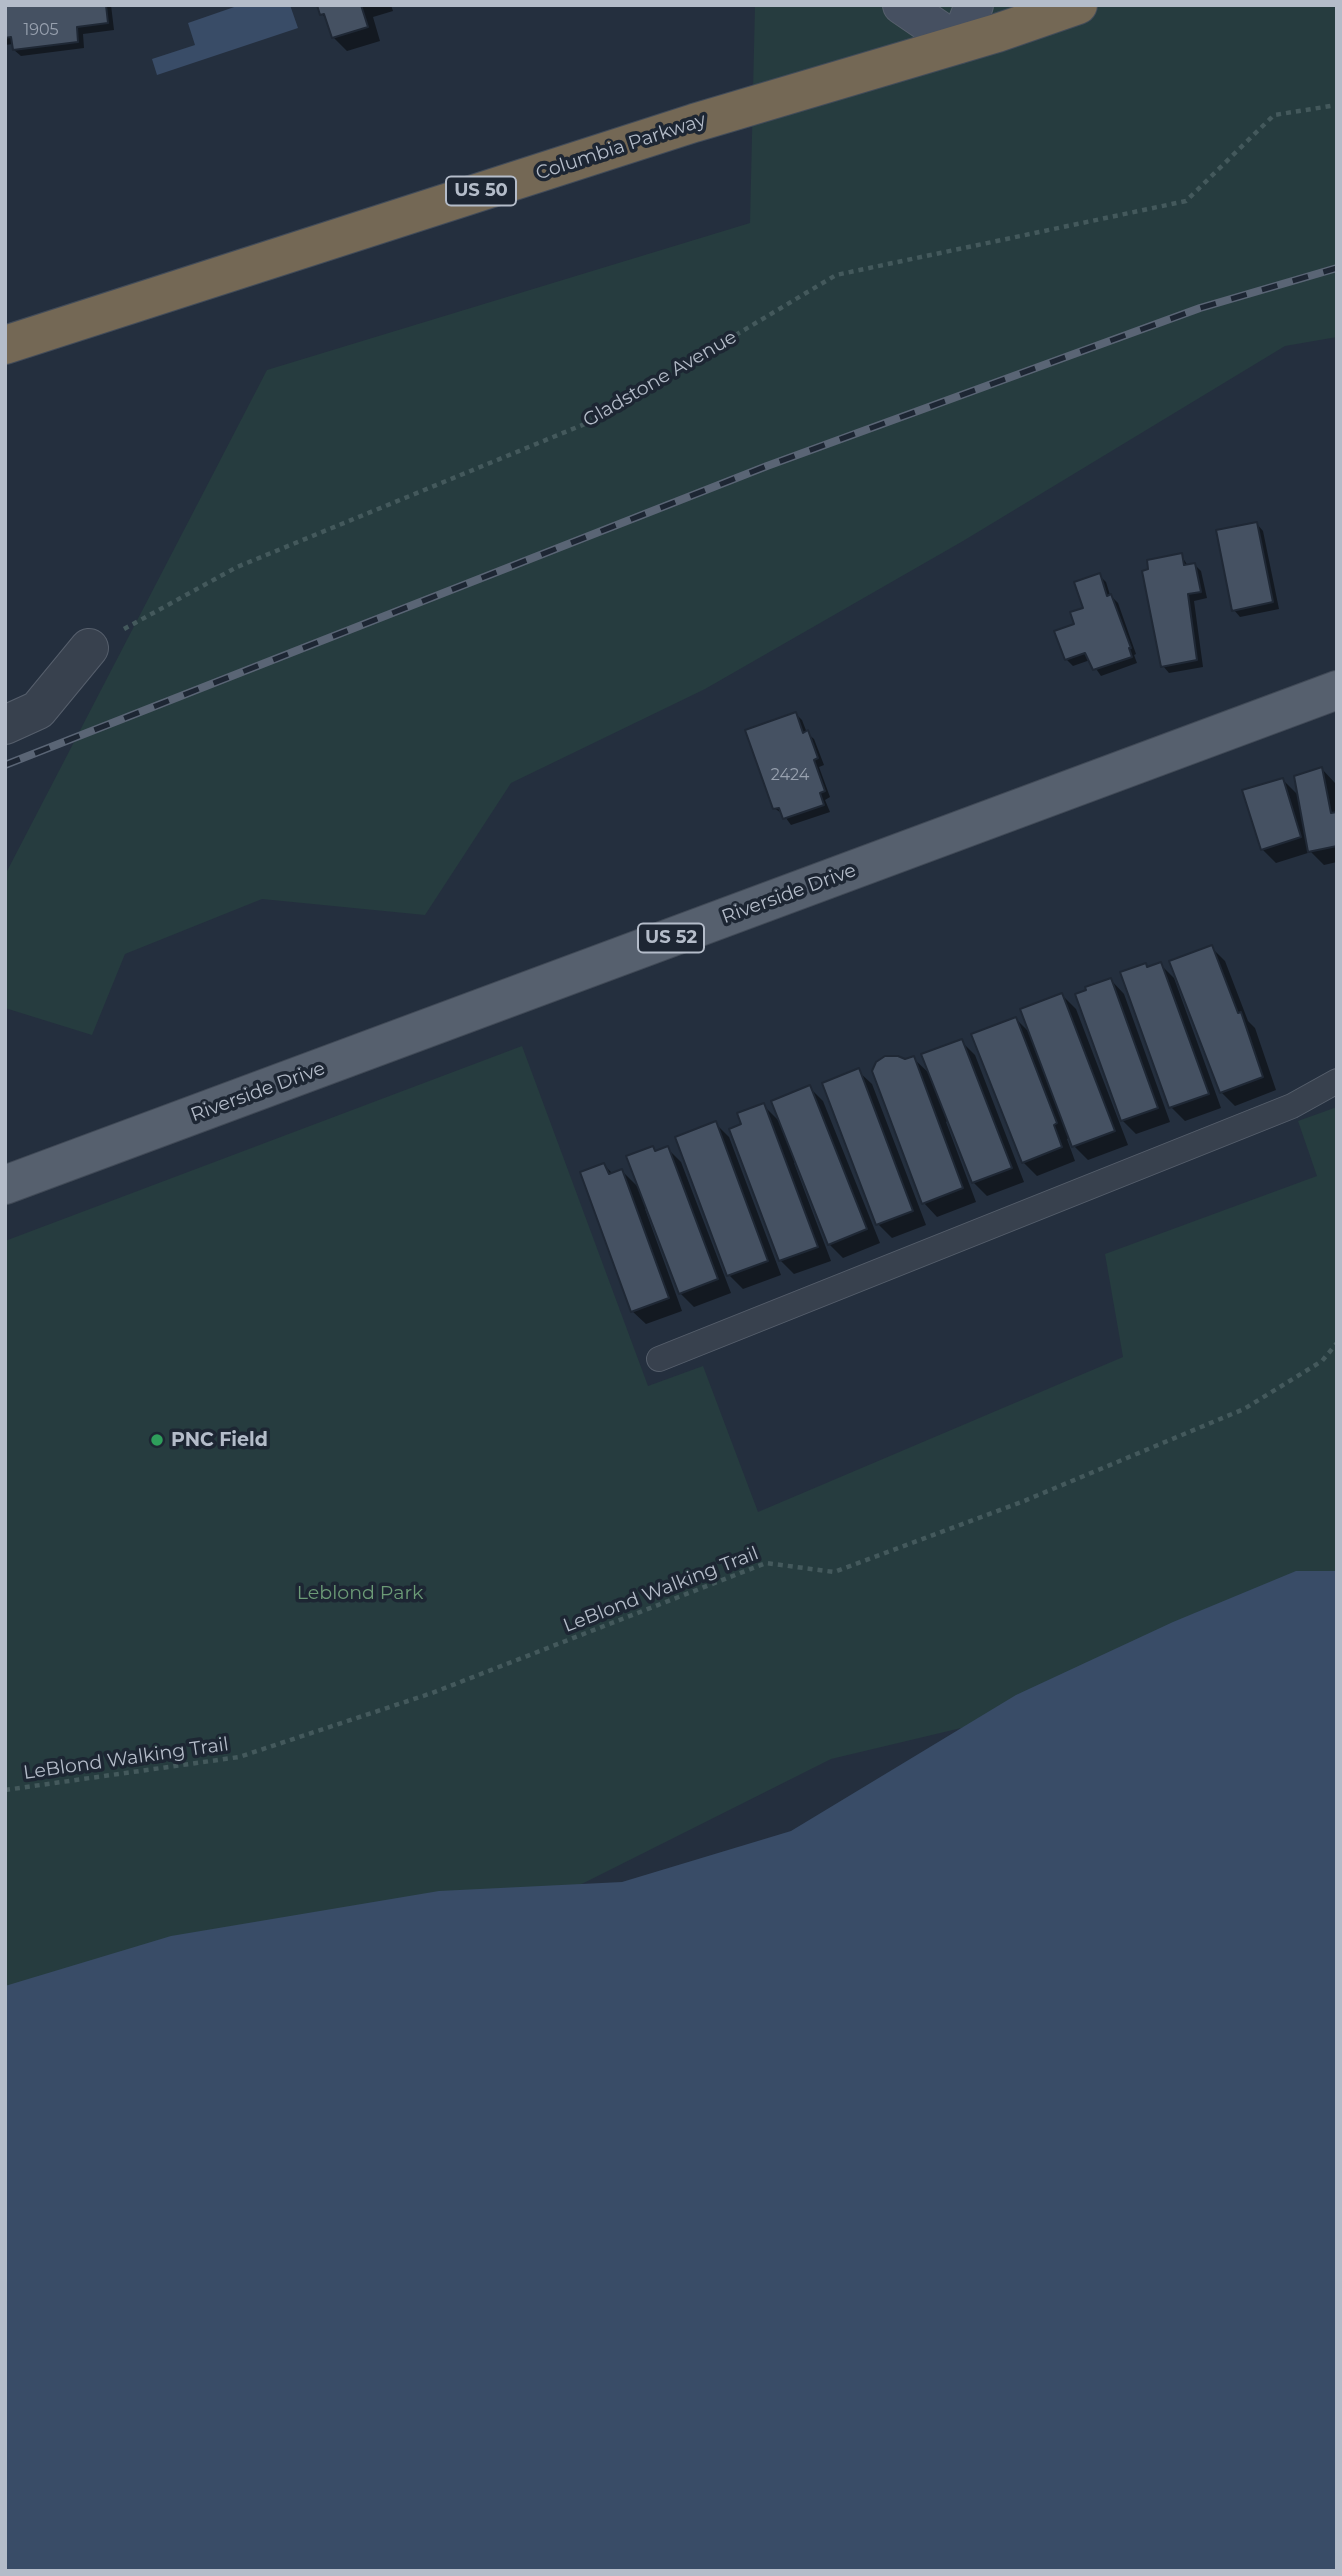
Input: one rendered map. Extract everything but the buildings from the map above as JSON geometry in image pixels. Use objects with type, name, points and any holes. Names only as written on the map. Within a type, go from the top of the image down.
[{"type":"highway","name":"Columbia Parkway","points":[[5,345],[694,123],[959,44],[1078,5]]},
{"type":"main road","name":"Riverside Drive","points":[[5,1185],[1337,690]]},
{"type":"street","points":[[902,5],[959,44],[974,5]]},
{"type":"street","points":[[5,725],[38,710],[89,648]]},
{"type":"lane","points":[[659,1359],[1292,1106],[1337,1081]]},
{"type":"path","name":"Gladstone Avenue","points":[[89,648],[237,567],[592,421],[836,275],[1186,201],[1274,115],[1337,105]]},
{"type":"path","name":"LeBlond Walking Trail","points":[[5,1790],[239,1757],[432,1693],[766,1563],[834,1572],[1024,1501],[1244,1409],[1322,1361],[1337,1343]]},
{"type":"green space","points":[[755,5],[1337,5],[1337,337],[1285,346],[963,541],[705,689],[511,783],[425,915],[262,899],[125,954],[92,1035],[5,1008],[5,875],[267,370],[750,223]]},
{"type":"green space","name":"Leblond Park","points":[[522,1046],[648,1386],[703,1366],[758,1512],[1123,1357],[1105,1254],[1317,1176],[1298,1121],[1337,1107],[1337,1651],[1167,1679],[831,1759],[498,1926],[5,2070],[5,1241]]},
{"type":"water","points":[[240,5],[290,5],[298,28],[157,75],[152,59],[195,45],[188,23]]},
{"type":"water","points":[[1296,1571],[1337,1571],[1337,2571],[5,2571],[5,1986],[171,1936],[439,1891],[622,1882],[791,1831],[1016,1695],[1173,1622]]},
{"type":"railway","points":[[5,765],[767,466],[1200,308],[1337,268]]},
{"type":"place","name":"PNC Field","points":[[157,1440]]}]
